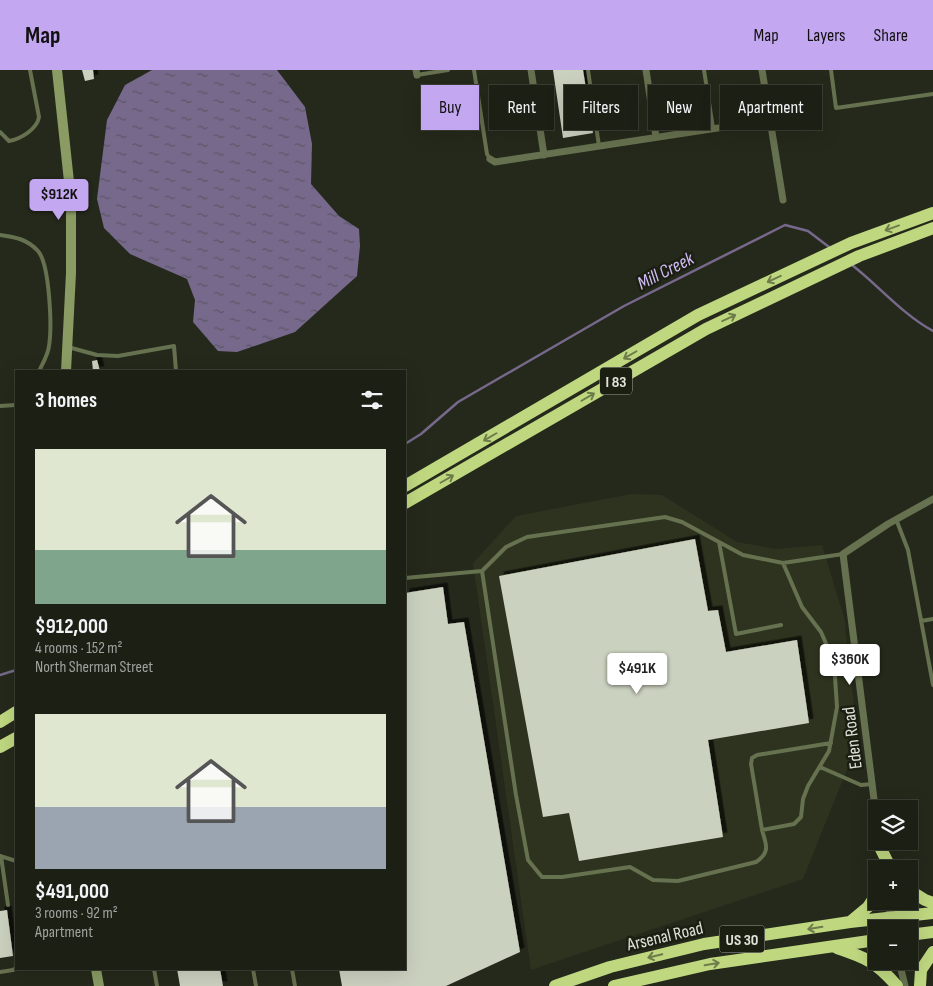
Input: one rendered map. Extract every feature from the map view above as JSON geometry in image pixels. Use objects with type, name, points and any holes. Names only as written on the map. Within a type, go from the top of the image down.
[{"type":"highway","name":"I 83","points":[[406,485],[698,316],[852,243],[933,213]]},
{"type":"highway","name":"I 83","points":[[406,502],[706,329],[859,256],[933,228]]},
{"type":"highway","points":[[0,722],[15,713]]},
{"type":"highway","points":[[0,747],[15,739]]},
{"type":"highway","points":[[918,896],[933,904]]},
{"type":"highway","points":[[850,922],[868,907]]},
{"type":"highway","name":"Arsenal Road","points":[[904,920],[933,913]]},
{"type":"highway","name":"Arsenal Road","points":[[555,986],[610,967],[704,944],[850,922],[868,922]]},
{"type":"highway","points":[[918,934],[933,932]]},
{"type":"highway","name":"US 30","points":[[614,986],[710,964],[868,941]]},
{"type":"highway","points":[[834,947],[864,957],[886,973],[897,986]]},
{"type":"highway","points":[[920,986],[921,970],[933,952]]},
{"type":"main road","points":[[57,70],[71,200],[71,273],[66,370]]},
{"type":"main road","points":[[96,970],[99,986]]},
{"type":"street","points":[[531,70],[544,155]]},
{"type":"street","points":[[646,70],[656,137]]},
{"type":"street","points":[[762,70],[764,85]]},
{"type":"street","points":[[490,159],[495,162],[720,127]]},
{"type":"street","points":[[772,130],[783,200]]},
{"type":"street","points":[[843,554],[896,519],[933,499]]},
{"type":"street","name":"Eden Road","points":[[843,554],[874,800]]},
{"type":"street","points":[[901,970],[905,986]]},
{"type":"lane","points":[[0,132],[9,141],[19,140],[38,123],[39,117],[30,70]]},
{"type":"lane","points":[[417,72],[448,70]]},
{"type":"lane","points":[[474,70],[487,154],[490,159]]},
{"type":"lane","points":[[588,70],[599,146]]},
{"type":"lane","points":[[704,70],[713,128]]},
{"type":"lane","points":[[831,70],[836,108],[933,94]]},
{"type":"lane","points":[[0,235],[18,237],[39,253],[43,262],[46,273],[50,336],[49,349],[39,370]]},
{"type":"lane","points":[[68,346],[97,355],[118,356],[174,346],[176,370]]},
{"type":"lane","points":[[0,406],[15,405]]},
{"type":"lane","points":[[406,578],[482,571],[506,547],[527,537],[666,517],[682,522],[743,555],[783,563],[843,554]]},
{"type":"lane","points":[[896,519],[908,550],[933,686]]},
{"type":"lane","points":[[719,542],[736,634],[781,626]]},
{"type":"lane","points":[[762,830],[794,824],[801,816],[803,799],[829,751],[837,707],[834,662],[821,632],[802,607],[783,563]]},
{"type":"lane","points":[[482,571],[516,795],[528,860],[542,877],[562,877],[630,867],[653,880],[678,881],[756,862],[764,857],[767,850],[751,764],[752,758],[757,755],[831,743]]},
{"type":"lane","points":[[921,621],[933,619]]},
{"type":"lane","points":[[820,767],[861,785],[872,784]]},
{"type":"lane","points":[[8,905],[0,856],[15,860]]},
{"type":"lane","points":[[0,972],[15,969]]},
{"type":"lane","points":[[154,970],[157,986]]},
{"type":"lane","points":[[253,970],[256,986]]},
{"type":"lane","points":[[292,970],[295,986]]},
{"type":"shaded area","points":[[631,494],[662,495],[737,542],[776,549],[822,545],[844,617],[858,742],[803,879],[531,970],[473,563],[516,516]]},
{"type":"water","points":[[152,70],[277,70],[305,107],[312,144],[311,184],[339,216],[359,229],[360,246],[357,276],[295,332],[237,352],[218,351],[193,322],[195,300],[187,279],[130,254],[104,228],[97,199],[107,120],[125,85]]},
{"type":"building","points":[[82,70],[93,70],[94,79],[85,81]]},
{"type":"building","points":[[553,70],[583,70],[585,85],[564,85],[564,130],[593,130],[593,133],[563,138]]},
{"type":"building","points":[[97,360],[100,370],[93,370],[92,361]]},
{"type":"building","points":[[695,539],[708,611],[718,610],[726,652],[797,640],[809,723],[708,740],[723,837],[579,861],[569,813],[543,817],[499,576]]},
{"type":"building","points":[[443,587],[448,624],[464,622],[520,952],[446,986],[342,986],[339,970],[406,970],[406,593]]},
{"type":"building","points":[[7,910],[13,956],[0,958],[0,911]]},
{"type":"building","points":[[177,970],[220,970],[223,986],[180,986]]},
{"type":"waterway","name":"Mill Creek","points":[[406,443],[421,434],[458,402],[624,306],[785,225],[808,231],[829,247]]},
{"type":"waterway","name":"Mill Creek","points":[[852,265],[901,308],[933,331]]},
{"type":"waterway","name":"Mill Creek","points":[[0,675],[15,670]]}]
